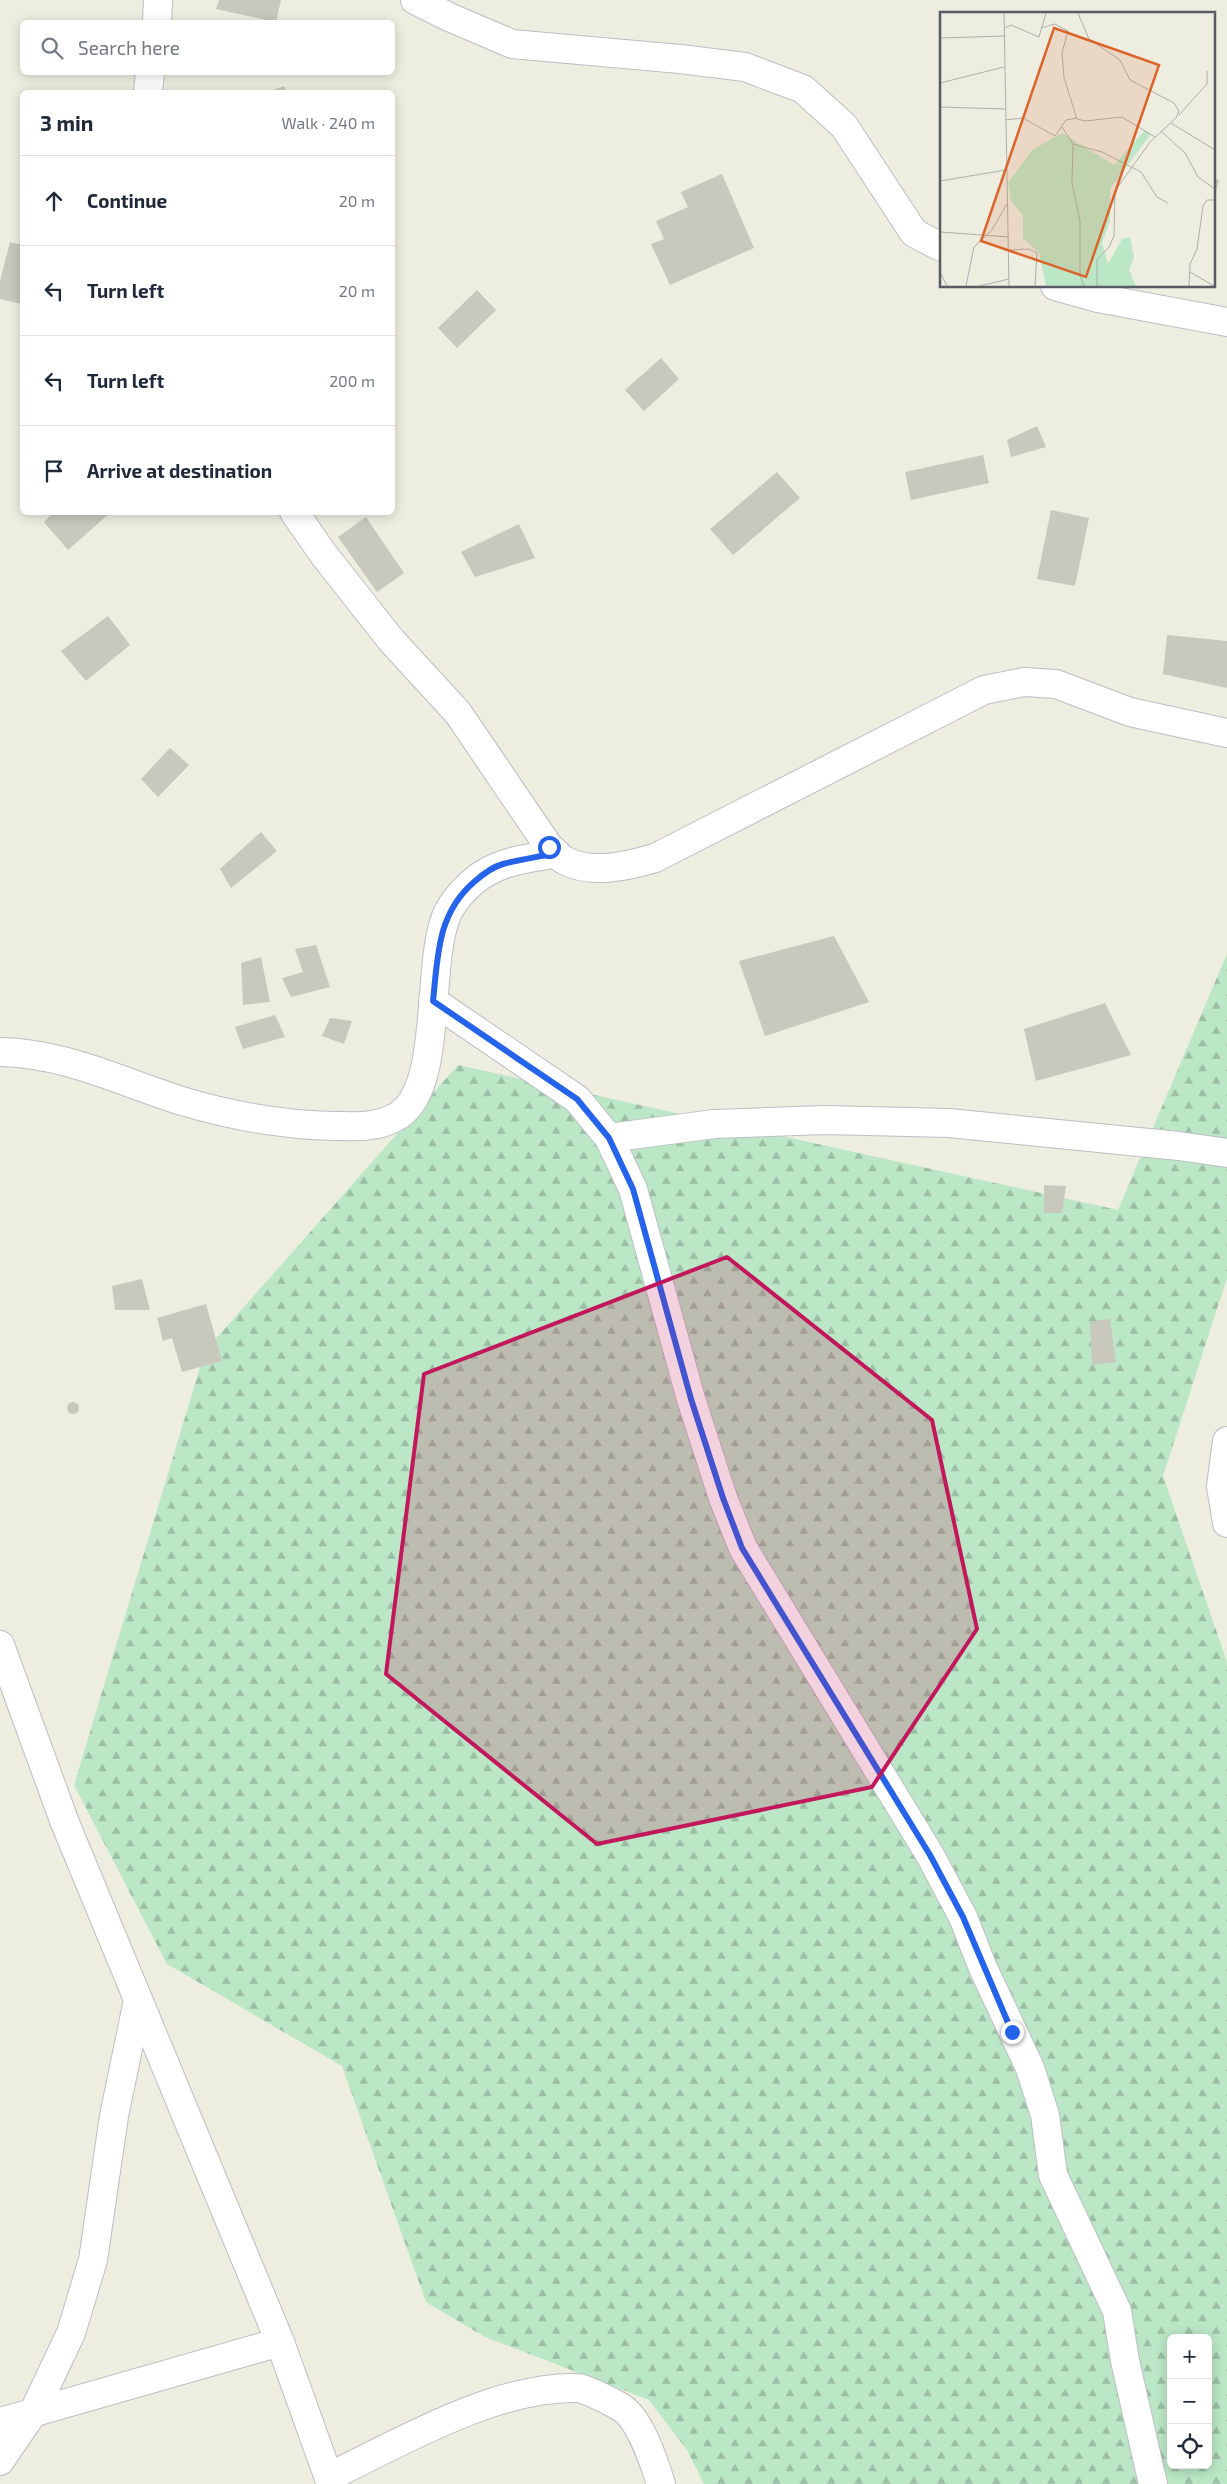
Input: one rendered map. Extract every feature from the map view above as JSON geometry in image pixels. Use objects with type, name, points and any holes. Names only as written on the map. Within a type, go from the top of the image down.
[{"type":"street","points":[[157,20],[158,0]]},
{"type":"street","points":[[415,0],[449,18],[512,44],[680,58],[745,67],[803,89],[844,126],[914,233],[940,246]]},
{"type":"street","points":[[148,90],[150,75]]},
{"type":"street","points":[[1062,288],[1098,298],[1227,322]]},
{"type":"street","points":[[296,515],[324,555],[385,632],[458,713],[549,847],[564,860],[588,867],[635,864],[655,858],[984,690],[1024,682],[1056,684],[1130,712],[1227,733]]},
{"type":"street","points":[[0,1052],[25,1053],[85,1066],[181,1101],[257,1120],[324,1126],[373,1126],[394,1118],[410,1107],[423,1079],[428,1054],[441,936],[448,912],[464,891],[486,872],[502,864],[556,853]]},
{"type":"street","points":[[433,1001],[577,1099],[609,1138],[633,1189],[691,1399],[723,1498],[742,1548],[930,1855],[963,1917],[991,1987],[1030,2068],[1045,2115],[1053,2175],[1117,2311],[1127,2370],[1153,2484]]},
{"type":"street","points":[[609,1138],[714,1124],[824,1120],[939,1123],[1179,1146],[1227,1153]]},
{"type":"street","points":[[1227,1442],[1220,1486],[1227,1523]]},
{"type":"street","points":[[2,1655],[65,1823],[280,2342],[330,2480],[411,2436],[472,2410],[528,2392],[579,2388],[623,2408],[646,2439],[661,2484]]},
{"type":"street","points":[[0,2462],[34,2411],[71,2333],[93,2260],[114,2116],[138,2000]]},
{"type":"street","points":[[0,2422],[280,2342]]},
{"type":"highlighted area","points":[[727,1257],[932,1420],[977,1629],[872,1787],[597,1844],[386,1674],[424,1374]]},
{"type":"green space","points":[[1227,954],[1227,1278],[1163,1476],[1227,1662],[1227,2484],[704,2484],[687,2450],[649,2400],[485,2337],[426,2302],[342,2066],[167,1964],[74,1785],[205,1351],[458,1065],[1118,1210]]},
{"type":"building","points":[[219,0],[281,0],[276,20],[267,20],[216,9]]},
{"type":"building","points":[[284,86],[286,90],[273,90]]},
{"type":"building","points":[[722,174],[754,248],[670,285],[651,244],[664,239],[656,221],[688,207],[681,192]]},
{"type":"building","points":[[1214,178],[1219,180],[1214,199]]},
{"type":"building","points":[[10,242],[20,244],[20,304],[0,299],[0,281]]},
{"type":"building","points":[[477,290],[496,310],[457,348],[438,328]]},
{"type":"building","points":[[661,358],[679,379],[644,411],[625,390]]},
{"type":"building","points":[[1037,426],[1046,447],[1011,457],[1007,440]]},
{"type":"building","points":[[983,455],[989,483],[911,500],[905,472]]},
{"type":"building","points":[[777,472],[800,498],[733,555],[710,529]]},
{"type":"building","points":[[1051,510],[1089,518],[1075,586],[1037,579]]},
{"type":"building","points":[[51,515],[108,515],[68,550],[44,522]]},
{"type":"building","points":[[366,517],[404,573],[377,592],[338,537]]},
{"type":"building","points":[[519,524],[535,558],[475,577],[461,552]]},
{"type":"building","points":[[108,616],[130,645],[86,681],[61,651]]},
{"type":"building","points":[[1167,635],[1227,641],[1227,688],[1163,674]]},
{"type":"building","points":[[170,748],[189,765],[158,797],[141,779]]},
{"type":"building","points":[[261,832],[277,851],[231,888],[220,869]]},
{"type":"building","points":[[834,936],[869,1002],[765,1036],[739,961]]},
{"type":"building","points":[[316,945],[330,987],[291,997],[282,978],[303,972],[295,949]]},
{"type":"building","points":[[261,957],[270,1002],[243,1005],[241,963]]},
{"type":"building","points":[[1105,1003],[1131,1055],[1036,1081],[1024,1029]]},
{"type":"building","points":[[275,1015],[285,1037],[243,1049],[235,1027]]},
{"type":"building","points":[[330,1018],[352,1021],[344,1044],[322,1036]]},
{"type":"building","points":[[1044,1185],[1066,1186],[1062,1213],[1044,1213]]},
{"type":"building","points":[[142,1279],[150,1310],[115,1310],[112,1286]]},
{"type":"building","points":[[206,1304],[222,1361],[182,1372],[172,1338],[163,1341],[157,1318]]},
{"type":"building","points":[[1110,1319],[1116,1362],[1092,1365],[1090,1322]]},
{"type":"building","points":[[71,1402],[75,1402],[79,1408],[75,1414],[71,1414],[67,1410],[67,1406]]},
{"type":"route","points":[[549,847],[556,853],[502,864],[486,872],[464,891],[448,912],[441,936],[433,1001],[577,1099],[609,1138],[633,1189],[691,1399],[723,1498],[742,1548],[930,1855],[963,1917],[983,1968],[1012,2032]]}]
